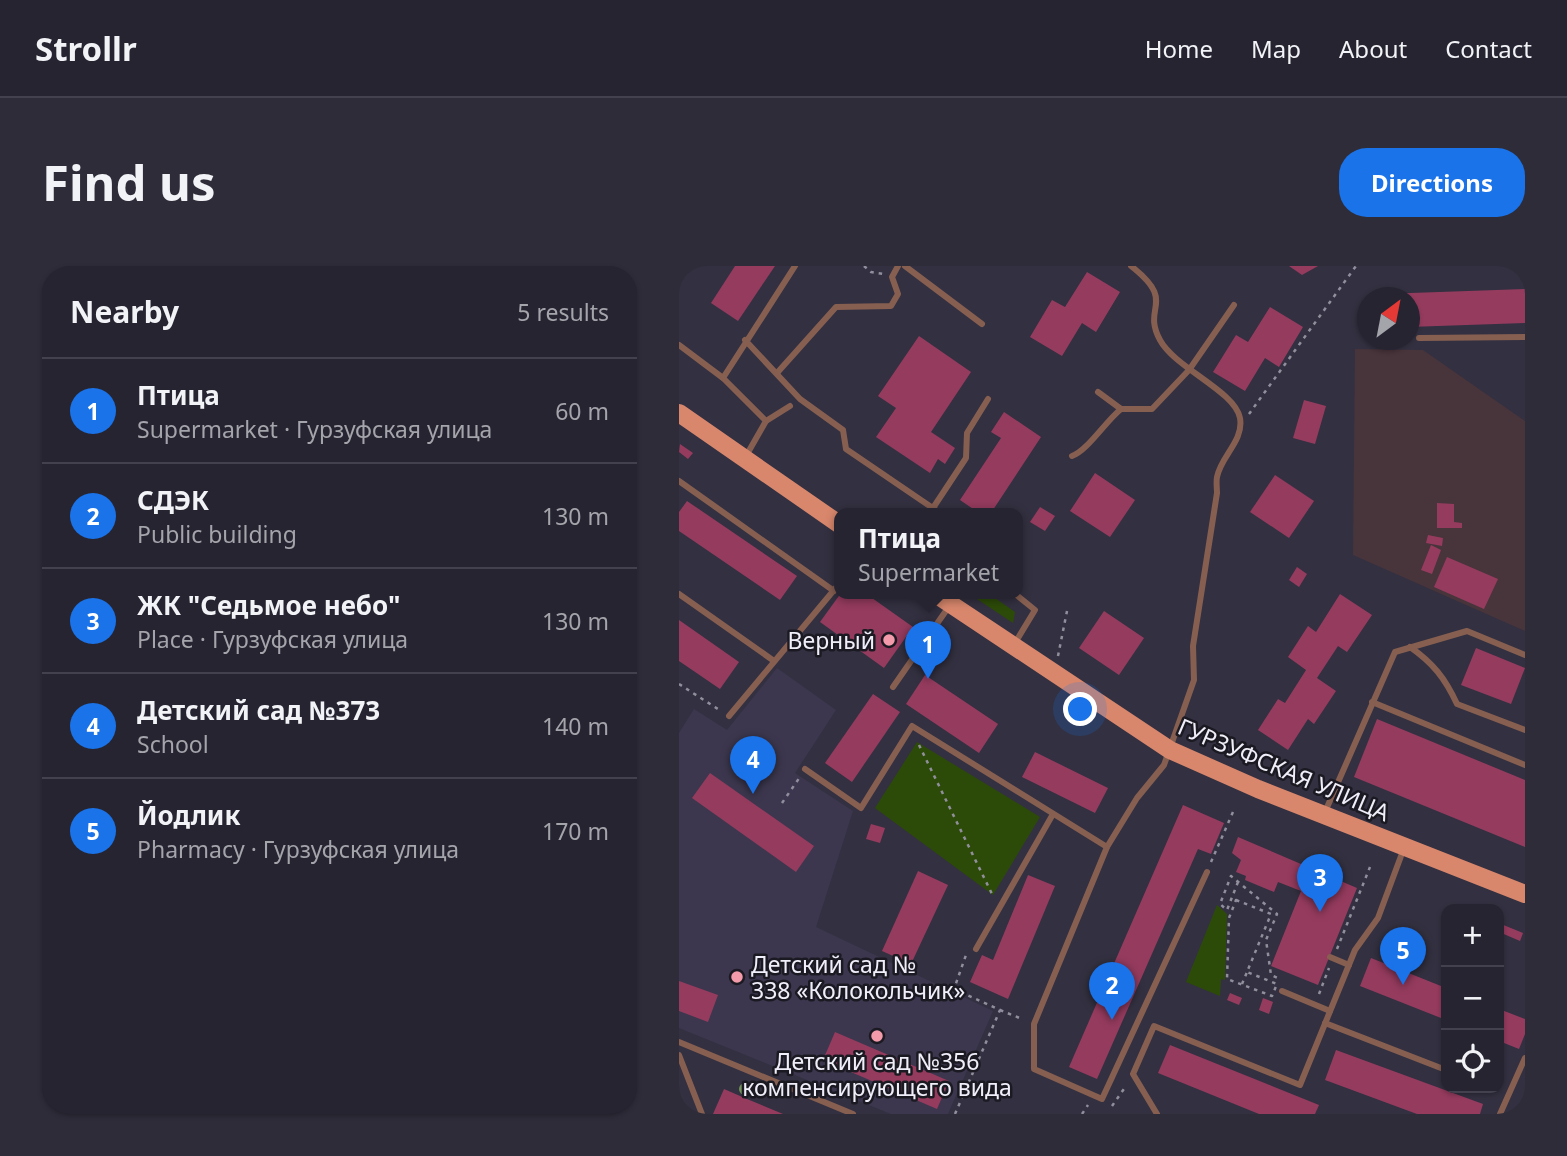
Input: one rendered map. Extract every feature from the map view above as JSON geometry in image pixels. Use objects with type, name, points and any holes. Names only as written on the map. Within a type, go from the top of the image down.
[{"type":"main road","points":[[679,413],[834,520]]},
{"type":"main road","name":"ГУРЗУФСКАЯ УЛИЦА","points":[[943,599],[1170,750],[1258,789],[1325,813],[1525,894]]},
{"type":"lane","points":[[723,377],[795,266]]},
{"type":"lane","points":[[777,373],[836,307],[891,306],[898,295],[892,276],[898,266]]},
{"type":"lane","points":[[905,266],[982,324]]},
{"type":"lane","points":[[1131,266],[1151,282],[1157,292],[1156,330],[1161,342],[1189,370],[1231,403],[1239,413],[1241,425],[1238,437],[1217,477],[1217,494],[1193,646],[1194,680],[1164,765],[1137,798],[1107,847],[1034,1024],[1034,1069],[1102,1100],[1207,872]]},
{"type":"lane","points":[[1098,392],[1121,409],[1152,409],[1189,370],[1234,305]]},
{"type":"lane","points":[[1420,338],[1525,337]]},
{"type":"lane","points":[[745,340],[800,399],[843,430],[846,449],[933,508],[966,458],[967,433],[988,399]]},
{"type":"lane","points":[[679,345],[723,377],[766,421]]},
{"type":"lane","points":[[745,458],[766,421],[790,406]]},
{"type":"lane","points":[[1072,456],[1082,452],[1103,424],[1121,409]]},
{"type":"lane","points":[[679,481],[834,591],[729,716]]},
{"type":"lane","points":[[679,594],[773,661]]},
{"type":"lane","points":[[1013,648],[1035,610],[1021,599]]},
{"type":"lane","points":[[893,687],[950,604]]},
{"type":"lane","points":[[1325,813],[1329,796],[1395,652],[1467,631],[1525,655]]},
{"type":"lane","points":[[1410,647],[1434,664],[1457,704],[1525,730]]},
{"type":"lane","points":[[1372,702],[1525,765]]},
{"type":"lane","points":[[805,769],[861,808],[912,726],[1107,847]]},
{"type":"lane","points":[[976,949],[1053,814]]},
{"type":"lane","points":[[1157,1114],[1133,1074],[1154,1026],[1300,1085],[1355,950],[1378,918],[1405,846]]},
{"type":"lane","points":[[1331,958],[1349,965]]},
{"type":"lane","points":[[1282,991],[1330,1011]]},
{"type":"lane","points":[[1325,1023],[1441,1068]]},
{"type":"lane","points":[[679,1042],[853,1114]]},
{"type":"lane","points":[[679,1055],[702,1114]]},
{"type":"lane","points":[[1500,1114],[1525,1058]]},
{"type":"lane","points":[[830,1105],[835,1114]]},
{"type":"path","points":[[864,266],[871,272],[892,276]]},
{"type":"path","points":[[1241,425],[1356,266]]},
{"type":"path","points":[[1058,656],[1068,606]]},
{"type":"path","points":[[679,684],[729,716]]},
{"type":"path","points":[[912,726],[999,908]]},
{"type":"path","points":[[782,803],[805,769]]},
{"type":"path","points":[[1207,872],[1233,812]]},
{"type":"path","points":[[1319,994],[1331,958],[1370,867]]},
{"type":"path","points":[[1238,882],[1227,910],[1220,904],[1231,876],[1277,914],[1266,940],[1271,975]]},
{"type":"path","points":[[1242,984],[1271,914],[1236,900],[1229,918],[1227,979],[1272,996],[1277,984],[1247,972]]},
{"type":"path","points":[[976,949],[969,946],[954,989],[1034,1024]]},
{"type":"path","points":[[955,1114],[1000,1010]]},
{"type":"path","points":[[1113,1106],[1133,1074]]},
{"type":"shaded area","points":[[1355,349],[1423,350],[1525,421],[1525,631],[1353,555]]},
{"type":"shaded area","points":[[777,668],[836,710],[795,773],[853,811],[816,927],[993,1011],[948,1114],[891,1114],[679,1028],[679,733],[694,709],[727,730]]},
{"type":"green space","points":[[977,599],[997,599],[1015,612],[1013,623]]},
{"type":"green space","points":[[917,742],[1040,817],[993,895],[875,808]]},
{"type":"green space","points":[[1217,905],[1227,914],[1225,980],[1221,979],[1220,996],[1186,982]]},
{"type":"building","points":[[735,266],[775,266],[738,321],[711,303]]},
{"type":"building","points":[[1289,266],[1318,266],[1302,275]]},
{"type":"building","points":[[1087,272],[1120,292],[1096,332],[1082,323],[1062,356],[1030,337],[1052,300],[1065,307]]},
{"type":"building","points":[[1525,289],[1525,323],[1420,327],[1420,293]]},
{"type":"building","points":[[1270,307],[1303,327],[1279,367],[1265,358],[1245,391],[1213,372],[1236,335],[1248,342]]},
{"type":"building","points":[[919,336],[971,372],[931,432],[955,448],[945,464],[938,459],[930,473],[876,437],[896,408],[878,396]]},
{"type":"building","points":[[1304,400],[1326,406],[1315,444],[1293,438]]},
{"type":"building","points":[[1004,412],[1041,437],[994,508],[972,508],[960,500],[1001,438],[991,432]]},
{"type":"building","points":[[680,444],[693,453],[688,459],[679,452]]},
{"type":"building","points":[[1095,473],[1135,500],[1110,537],[1070,511]]},
{"type":"building","points":[[1275,475],[1314,501],[1289,538],[1250,512]]},
{"type":"building","points":[[687,501],[797,576],[780,600],[679,531],[679,512]]},
{"type":"building","points":[[1437,503],[1454,504],[1454,522],[1462,523],[1462,528],[1437,528]]},
{"type":"building","points":[[1040,507],[1055,516],[1045,531],[1030,522]]},
{"type":"building","points":[[1428,535],[1443,538],[1442,546],[1426,543]]},
{"type":"building","points":[[1431,545],[1441,550],[1432,574],[1421,570]]},
{"type":"building","points":[[1447,557],[1498,579],[1484,609],[1434,587]]},
{"type":"building","points":[[1297,567],[1307,574],[1299,587],[1289,580]]},
{"type":"building","points":[[1340,594],[1372,615],[1347,652],[1338,646],[1317,678],[1336,691],[1314,724],[1308,719],[1288,750],[1258,730],[1278,699],[1285,703],[1306,670],[1288,657],[1308,626],[1316,632]]},
{"type":"building","points":[[837,599],[873,599],[913,627],[884,668],[820,622]]},
{"type":"building","points":[[1104,611],[1144,638],[1119,675],[1079,648]]},
{"type":"building","points":[[679,620],[739,662],[720,689],[679,661]]},
{"type":"building","points":[[1476,648],[1525,668],[1511,704],[1461,685]]},
{"type":"building","points":[[925,675],[998,724],[979,753],[906,704]]},
{"type":"building","points":[[873,694],[900,712],[852,782],[825,763]]},
{"type":"building","points":[[1377,719],[1525,780],[1525,847],[1354,777]]},
{"type":"building","points":[[1035,752],[1108,788],[1095,813],[1022,777]]},
{"type":"building","points":[[710,773],[814,846],[796,872],[692,798]]},
{"type":"building","points":[[1183,805],[1224,823],[1211,854],[1198,849],[1097,1079],[1069,1067]]},
{"type":"building","points":[[871,824],[885,828],[880,843],[866,839]]},
{"type":"building","points":[[1238,837],[1357,888],[1318,985],[1271,966],[1301,891],[1278,882],[1274,892],[1245,880],[1246,876],[1236,872],[1241,860],[1232,853]]},
{"type":"building","points":[[918,871],[948,885],[911,964],[882,951]]},
{"type":"building","points":[[1028,875],[1055,886],[1008,999],[970,982],[982,955],[993,960]]},
{"type":"building","points":[[1504,925],[1523,933],[1520,941],[1504,934]]},
{"type":"building","points":[[1371,958],[1441,986],[1441,1018],[1360,986]]},
{"type":"building","points":[[679,981],[718,995],[708,1022],[679,1011]]},
{"type":"building","points":[[1230,993],[1242,998],[1239,1005],[1227,1000]]},
{"type":"building","points":[[1263,998],[1273,1002],[1269,1014],[1259,1010]]},
{"type":"building","points":[[1504,1011],[1525,1019],[1525,1034],[1519,1049],[1504,1043]]},
{"type":"building","points":[[835,1032],[949,1081],[937,1109],[823,1060]]},
{"type":"building","points":[[1170,1045],[1319,1105],[1315,1114],[1259,1114],[1158,1073]]},
{"type":"building","points":[[1336,1050],[1441,1089],[1441,1093],[1453,1093],[1483,1104],[1480,1114],[1417,1114],[1325,1080]]},
{"type":"building","points":[[724,1089],[747,1099],[783,1114],[713,1114]]},
{"type":"place","name":"Верный","points":[[889,640]]},
{"type":"place","name":"Птица","points":[[928,679]]},
{"type":"place","name":"Детский сад №373","points":[[753,794]]},
{"type":"place","name":"ЖК \"Седьмое небо\"","points":[[1320,912]]},
{"type":"place","name":"Детский сад № 338 «Колокольчик»","points":[[737,977]]},
{"type":"place","name":"Йодлик","points":[[1403,985]]},
{"type":"place","name":"СДЭК","points":[[1112,1020]]},
{"type":"place","name":"Детский сад №356 компенсирующего вида","points":[[877,1036]]}]
